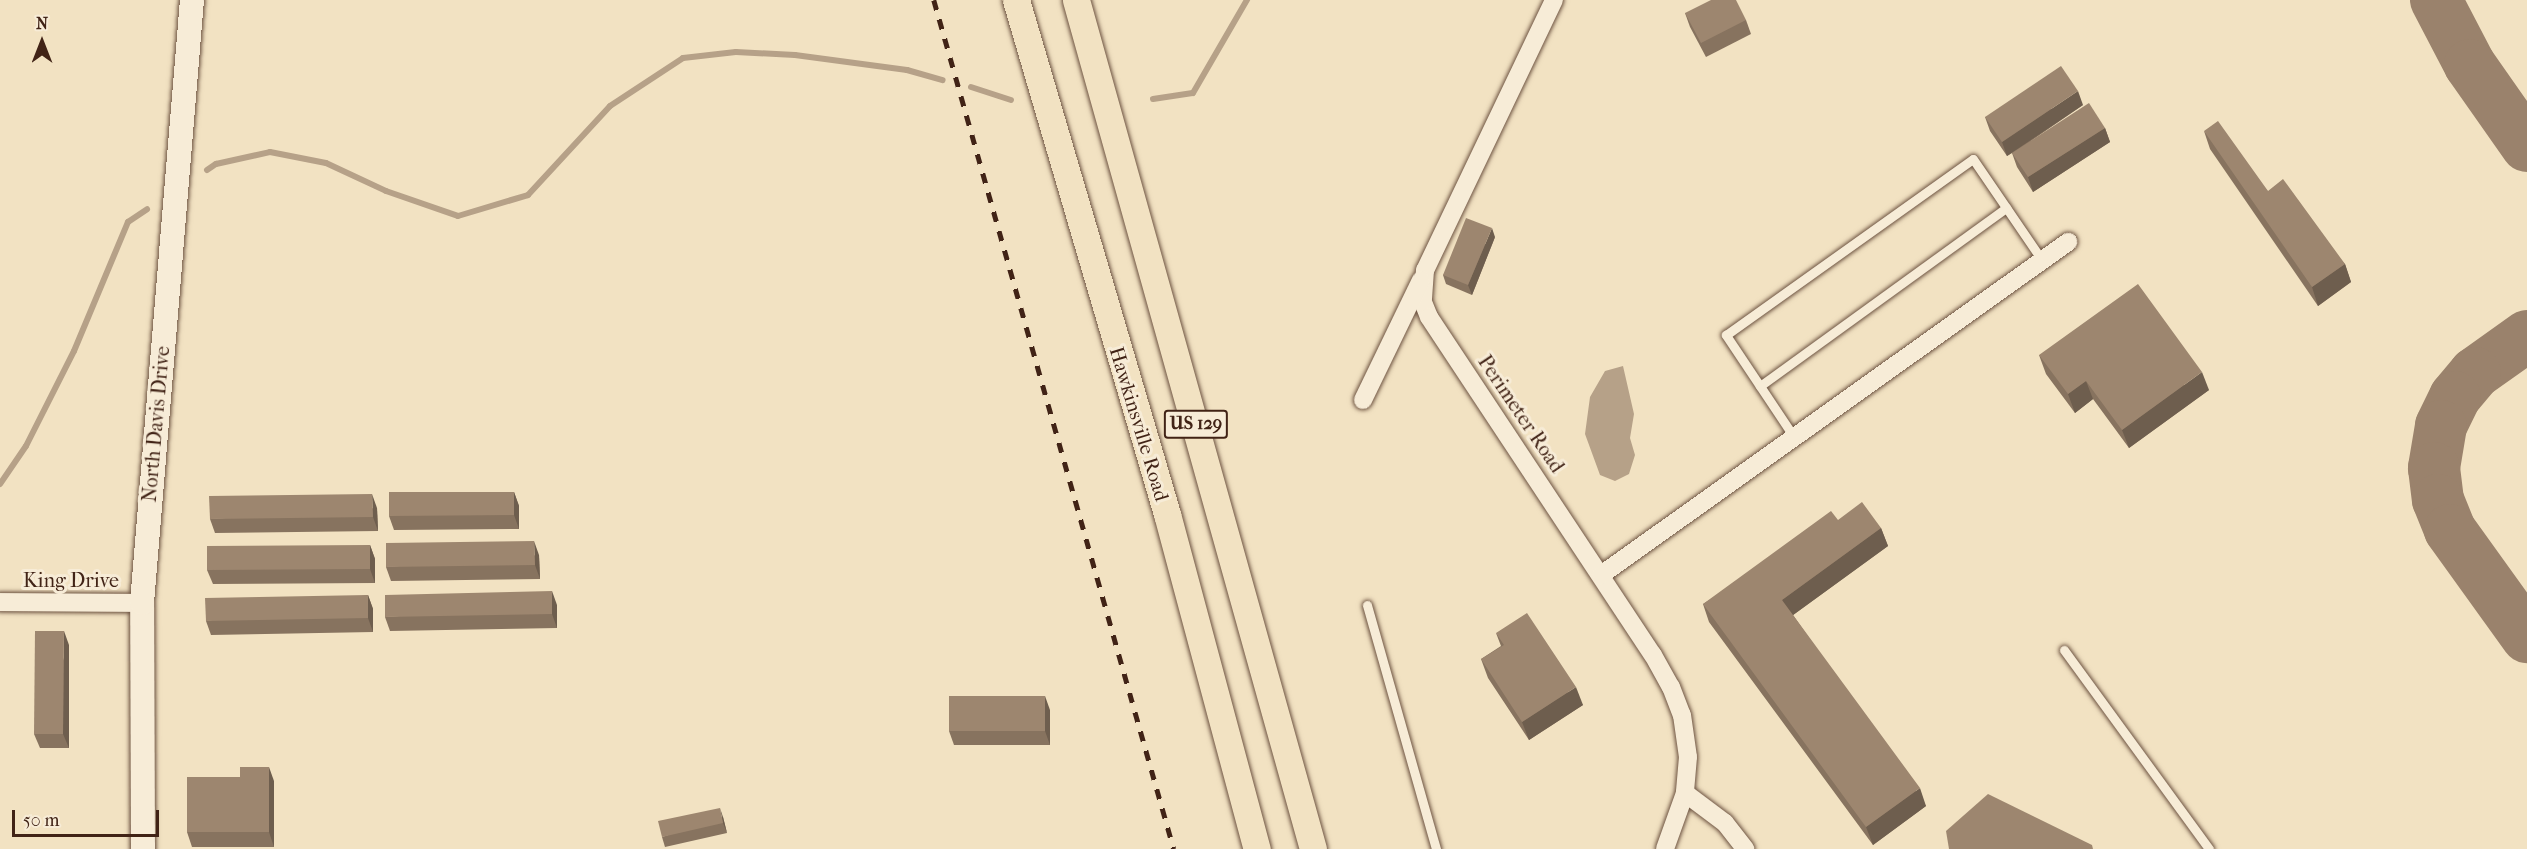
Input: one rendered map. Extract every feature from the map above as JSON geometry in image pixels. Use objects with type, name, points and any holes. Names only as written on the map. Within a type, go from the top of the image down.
[{"type":"main road","name":"North Davis Drive","points":[[143,849],[142,603],[192,0]]},
{"type":"main road","name":"Hawkinsville Road","points":[[1016,0],[1167,514],[1257,849]]},
{"type":"main road","name":"US 129","points":[[1076,0],[1313,849]]},
{"type":"street","name":"Perimeter Road","points":[[1554,0],[1425,270],[1423,302],[1429,317],[1653,655],[1682,715],[1688,758],[1685,793],[1665,849]]},
{"type":"street","points":[[1601,575],[2068,242]]},
{"type":"street","points":[[1363,400],[1425,270]]},
{"type":"street","name":"King Drive","points":[[0,602],[142,603]]},
{"type":"street","points":[[1685,793],[1725,823],[1745,849]]},
{"type":"lane","points":[[1794,437],[1726,335],[1973,159],[2042,260]]},
{"type":"lane","points":[[1760,386],[2006,208]]},
{"type":"lane","points":[[1367,605],[1436,849]]},
{"type":"lane","points":[[2064,651],[2209,849]]},
{"type":"shaded area","points":[[1623,366],[1634,414],[1630,438],[1635,455],[1629,474],[1615,481],[1600,475],[1585,434],[1590,397],[1605,371]]},
{"type":"building","points":[[1711,0],[1736,0],[1746,20],[1701,43],[1685,13]]},
{"type":"building","points":[[2061,66],[2078,91],[2002,142],[1985,117]]},
{"type":"building","points":[[2089,103],[2105,128],[2028,177],[2012,153]]},
{"type":"building","points":[[2218,121],[2268,191],[2283,179],[2345,264],[2312,287],[2204,131]]},
{"type":"building","points":[[1466,218],[1492,228],[1468,285],[1443,275]]},
{"type":"building","points":[[2138,284],[2202,372],[2122,430],[2086,381],[2068,394],[2039,355]]},
{"type":"building","points":[[389,492],[514,492],[514,515],[389,516]]},
{"type":"building","points":[[372,494],[373,517],[210,519],[209,496]]},
{"type":"building","points":[[1862,502],[1881,528],[1782,600],[1920,788],[1866,827],[1703,604],[1831,511],[1838,520]]},
{"type":"building","points":[[534,541],[535,565],[386,567],[386,543]]},
{"type":"building","points":[[370,545],[370,569],[207,570],[207,546]]},
{"type":"building","points":[[552,591],[552,614],[385,617],[385,595]]},
{"type":"building","points":[[368,595],[368,618],[206,621],[205,598]]},
{"type":"building","points":[[1527,613],[1576,687],[1522,722],[1481,659],[1504,645],[1496,633]]},
{"type":"building","points":[[35,631],[64,631],[63,734],[34,734]]},
{"type":"building","points":[[949,696],[1045,696],[1045,731],[949,731]]},
{"type":"building","points":[[240,767],[269,767],[269,832],[187,832],[187,777],[240,777]]},
{"type":"building","points":[[1988,794],[2092,845],[2093,849],[1949,849],[1946,831]]},
{"type":"building","points":[[720,808],[723,823],[662,837],[658,821]]},
{"type":"waterway","points":[[1153,99],[1193,93],[1247,0]]},
{"type":"waterway","points":[[207,170],[216,164],[270,152],[326,163],[386,191],[458,216],[528,195],[610,106],[683,58],[736,52],[795,55],[907,70],[943,80]]},
{"type":"waterway","points":[[971,87],[1011,100]]},
{"type":"waterway","points":[[0,484],[26,446],[74,351],[128,222],[147,209]]},
{"type":"taxiway","points":[[2436,0],[2470,65],[2527,146]]},
{"type":"taxiway","points":[[2527,336],[2475,373],[2455,397],[2441,426],[2434,468],[2438,500],[2450,530],[2527,637]]},
{"type":"railway","points":[[934,0],[1174,849]]}]
